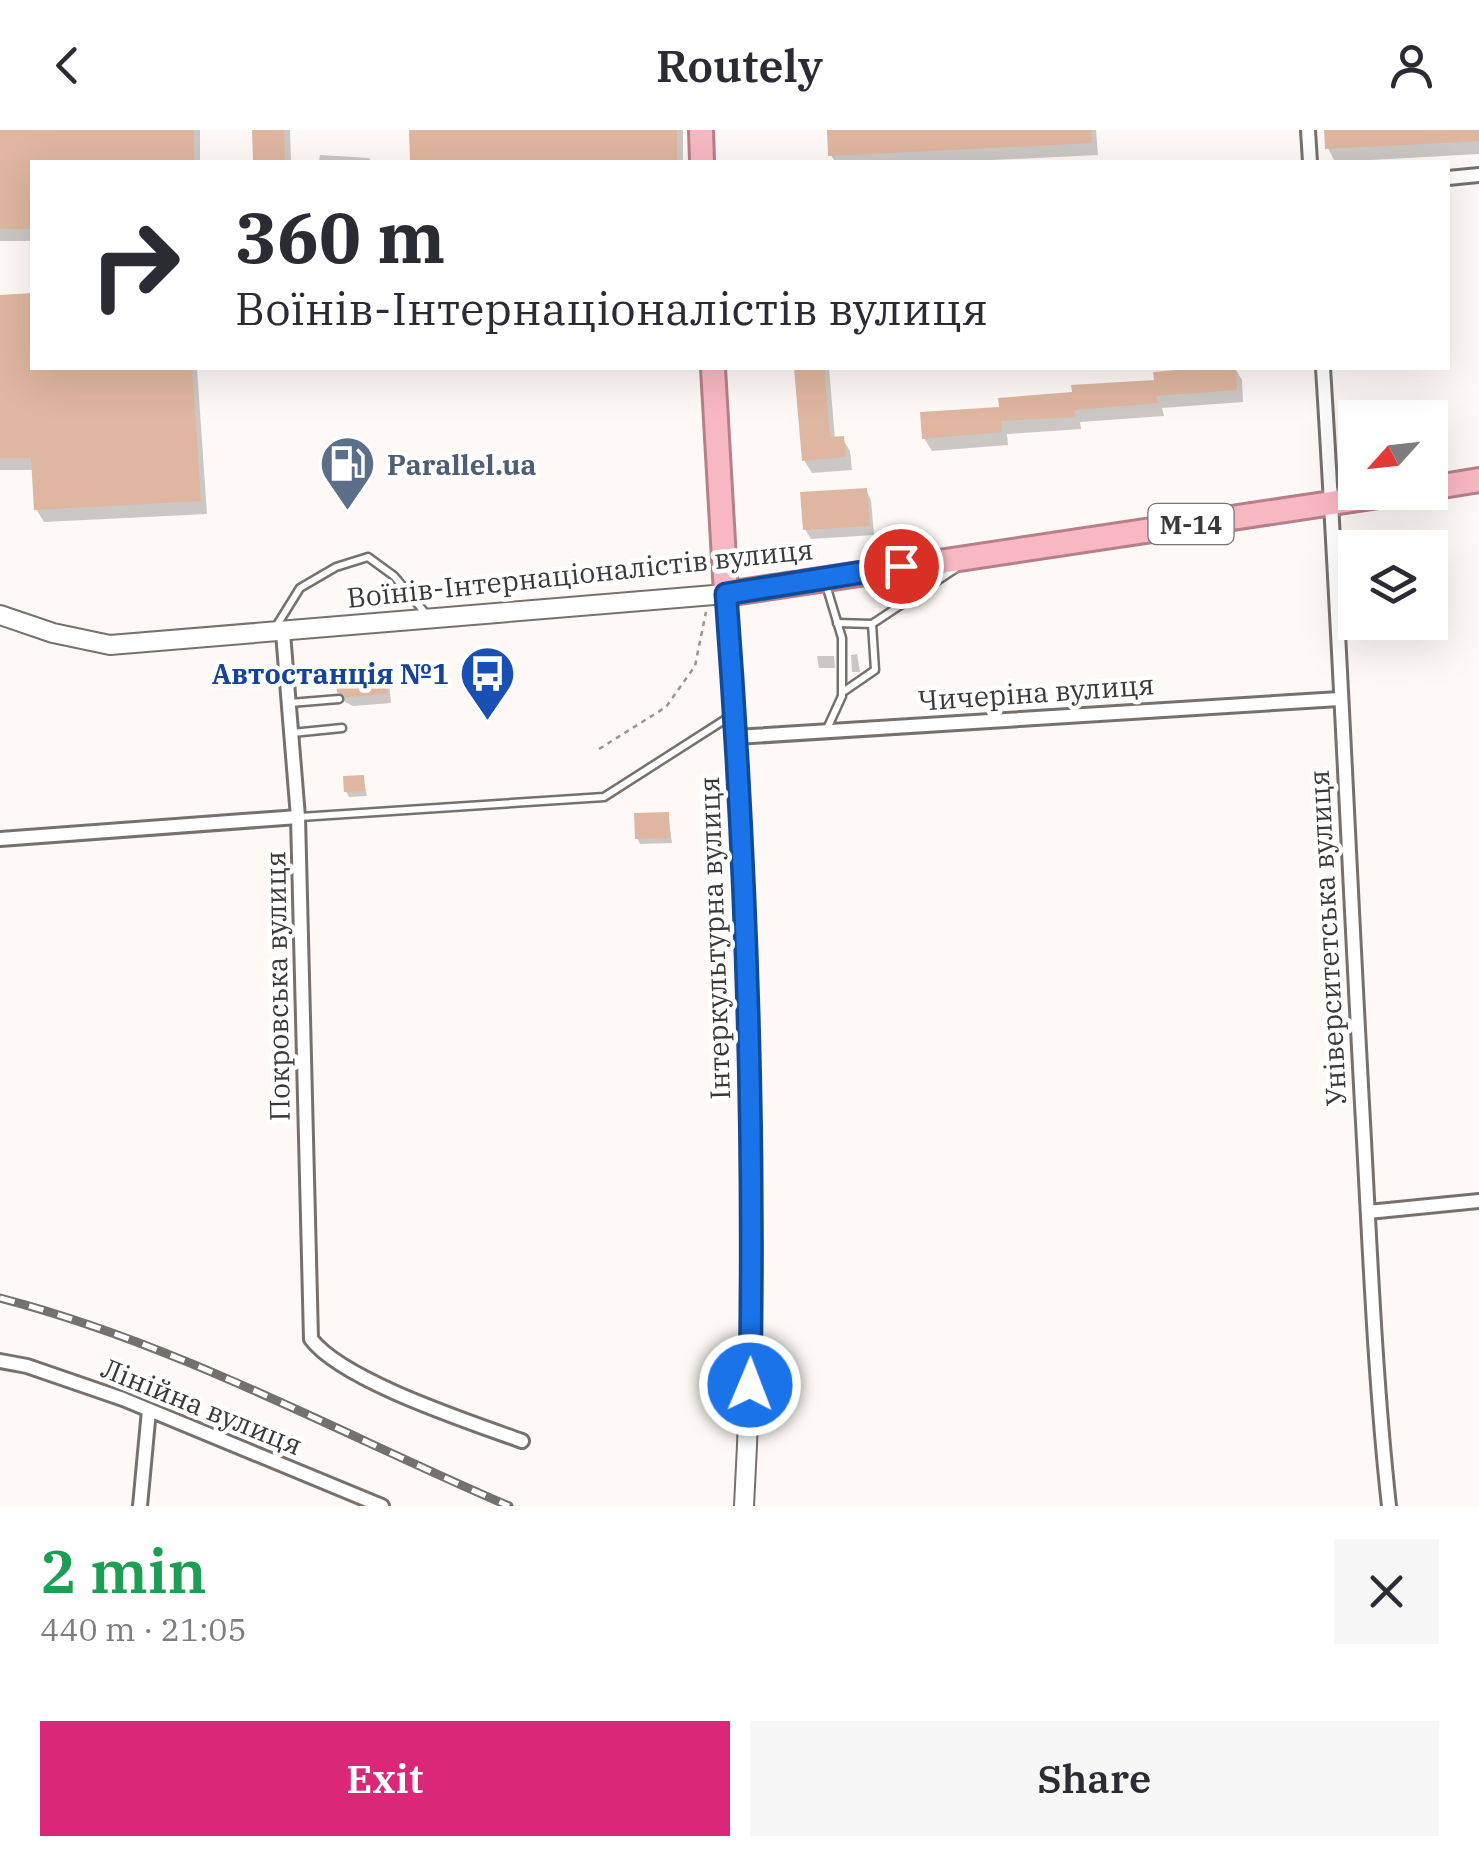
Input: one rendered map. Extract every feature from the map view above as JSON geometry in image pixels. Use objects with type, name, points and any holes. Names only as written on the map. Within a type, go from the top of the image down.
[{"type":"highway","points":[[700,130],[702,160]]},
{"type":"highway","name":"Інтеркультурна вулиця","points":[[714,370],[717,595]]},
{"type":"highway","points":[[1448,485],[1479,480]]},
{"type":"highway","name":"Воїнів-Інтернаціоналістів вулиця","points":[[717,595],[1338,504]]},
{"type":"main road","name":"Воїнів-Інтернаціоналістів вулиця","points":[[0,615],[53,634],[110,645],[717,595]]},
{"type":"main road","name":"Інтеркультурна вулиця","points":[[717,595],[734,714],[745,864],[752,1271],[744,1506]]},
{"type":"street","points":[[1308,130],[1310,160]]},
{"type":"street","points":[[1450,178],[1479,174]]},
{"type":"street","name":"Університетська вулиця","points":[[1322,370],[1368,1212],[1389,1506]]},
{"type":"street","name":"Покровська вулиця","points":[[278,633],[289,703],[298,817],[311,1339],[344,1366],[403,1396],[522,1441]]},
{"type":"street","name":"Чичеріна вулиця","points":[[736,738],[1339,699]]},
{"type":"street","points":[[0,839],[298,817]]},
{"type":"street","points":[[1368,1212],[1479,1201]]},
{"type":"street","name":"Лінійна вулиця","points":[[0,1361],[27,1366],[149,1410],[382,1506]]},
{"type":"street","points":[[140,1506],[149,1410]]},
{"type":"lane","points":[[837,623],[872,624],[977,554]]},
{"type":"lane","points":[[278,633],[300,588],[336,567],[368,557],[394,576],[431,620]]},
{"type":"lane","points":[[824,578],[842,638],[842,692],[826,731]]},
{"type":"lane","points":[[842,692],[875,670],[872,624]]},
{"type":"lane","points":[[289,703],[339,699]]},
{"type":"lane","points":[[298,817],[604,796],[734,714]]},
{"type":"lane","points":[[292,733],[342,728]]},
{"type":"path","points":[[598,749],[666,707],[695,666],[717,595]]},
{"type":"building","points":[[0,130],[194,130],[194,160],[30,160],[30,229],[0,229]]},
{"type":"building","points":[[252,130],[284,130],[285,160],[253,160]]},
{"type":"building","points":[[409,130],[677,130],[677,160],[410,160]]},
{"type":"building","points":[[827,130],[1091,130],[1092,143],[828,156]]},
{"type":"building","points":[[1324,130],[1479,130],[1479,141],[1325,149]]},
{"type":"building","points":[[30,293],[30,370],[192,370],[201,501],[34,510],[31,458],[0,458],[0,295]]},
{"type":"building","points":[[794,370],[824,370],[830,437],[844,436],[846,457],[802,461]]},
{"type":"building","points":[[1236,370],[1237,390],[1156,396],[1158,403],[1074,410],[1075,417],[1001,421],[1002,432],[922,439],[920,412],[999,407],[998,398],[1072,392],[1071,385],[1154,380],[1153,372]]},
{"type":"building","points":[[867,488],[870,526],[803,530],[800,492]]},
{"type":"building","points":[[385,670],[387,694],[346,697],[337,692],[335,674]]},
{"type":"building","points":[[364,775],[365,791],[344,792],[343,776]]},
{"type":"building","points":[[669,812],[670,838],[635,839],[634,813]]},
{"type":"railway","points":[[0,1298],[66,1317],[195,1365],[509,1506]]},
{"type":"place","name":"Parallel.ua","points":[[348,513]]},
{"type":"place","name":"Автостанція №1","points":[[488,722]]},
{"type":"route","points":[[750,1385],[752,1164],[746,903],[726,594],[901,566]]}]
